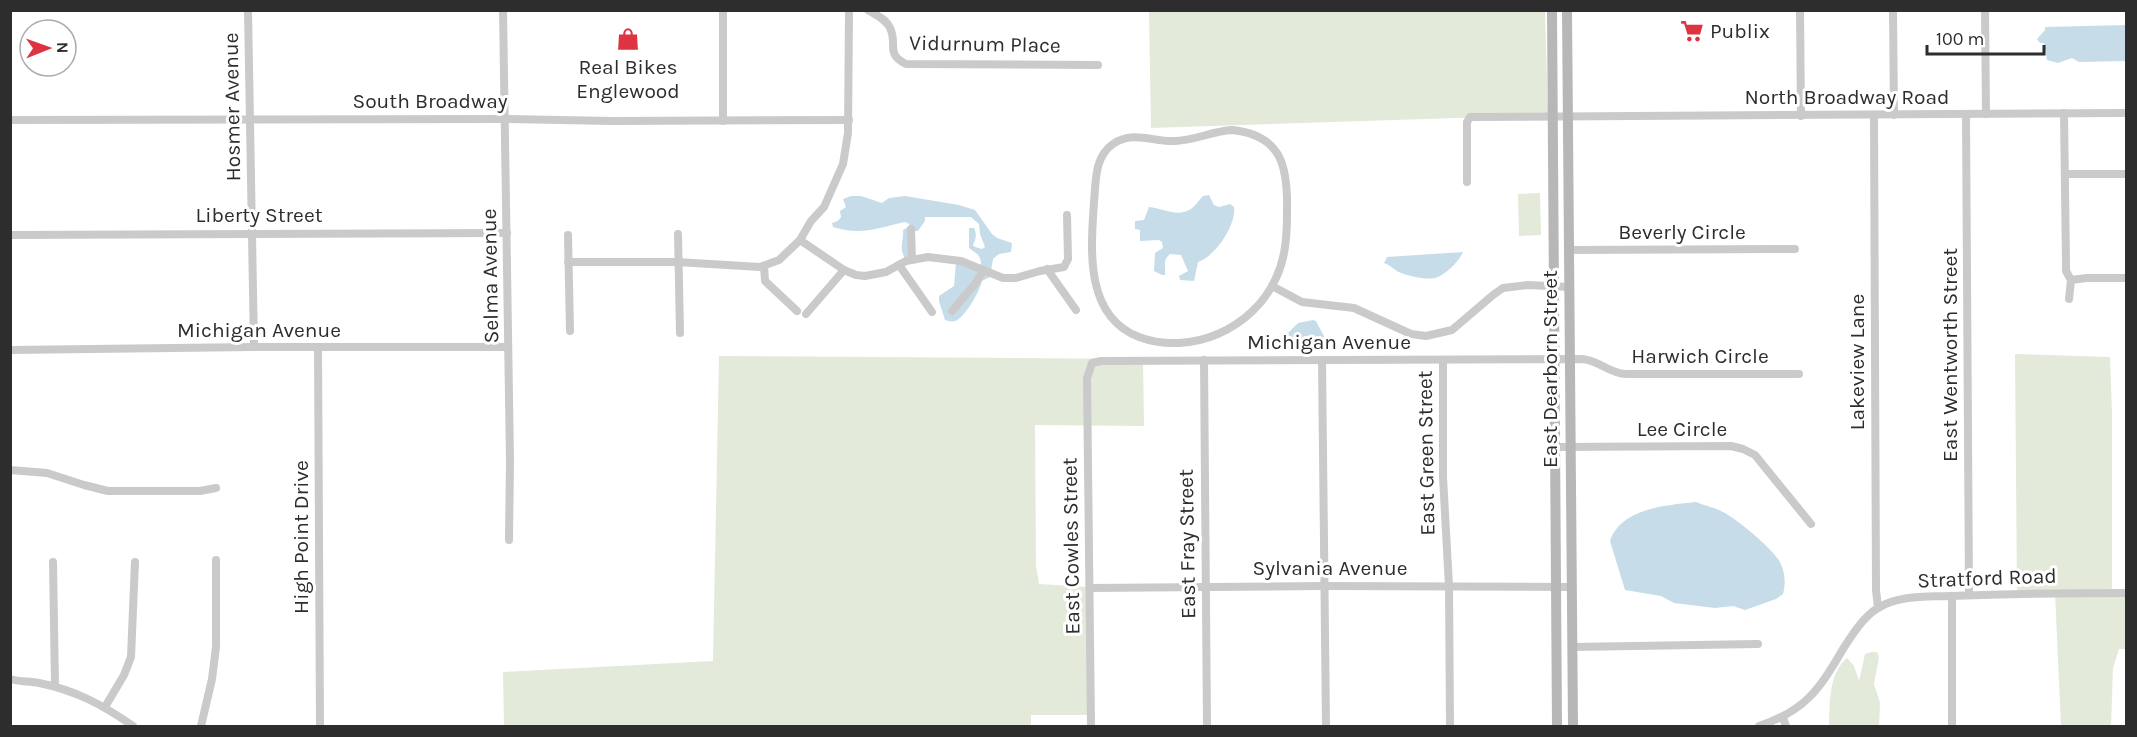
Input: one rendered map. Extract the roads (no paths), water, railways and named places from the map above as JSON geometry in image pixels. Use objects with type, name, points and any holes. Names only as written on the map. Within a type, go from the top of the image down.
[{"type":"main road","name":"East Dearborn Street","points":[[1552,10],[1557,726]]},
{"type":"main road","name":"East Dearborn Street","points":[[1567,10],[1573,726]]},
{"type":"street","name":"Hosmer Avenue","points":[[248,10],[254,347]]},
{"type":"street","name":"Selma Avenue","points":[[503,10],[510,461],[509,540]]},
{"type":"street","points":[[723,10],[723,121]]},
{"type":"street","points":[[568,262],[679,262],[728,267],[764,266],[779,260],[801,240],[811,221],[824,207],[832,192],[847,147],[849,10]]},
{"type":"street","name":"Vidurnum Place","points":[[868,10],[889,26],[895,56],[906,64],[1098,65]]},
{"type":"street","points":[[1800,10],[1801,116]]},
{"type":"street","points":[[1893,10],[1894,114]]},
{"type":"street","points":[[1985,10],[1986,114]]},
{"type":"street","points":[[2064,113],[2066,271],[2071,280],[2069,299]]},
{"type":"street","name":"North Broadway Road","points":[[1467,182],[1467,122],[1470,117],[2127,113]]},
{"type":"street","name":"Lakeview Lane","points":[[1874,115],[1878,608]]},
{"type":"street","name":"East Wentworth Street","points":[[1966,115],[1969,594]]},
{"type":"street","name":"South Broadway","points":[[10,120],[849,120]]},
{"type":"street","points":[[1225,130],[1248,132],[1270,144],[1282,163],[1287,187],[1284,252],[1272,286],[1258,305],[1236,324],[1200,340],[1176,344],[1158,342],[1137,336],[1125,329],[1102,302],[1091,262],[1097,170],[1103,153],[1114,143],[1130,137],[1181,141],[1225,130]]},
{"type":"street","points":[[2065,174],[2127,174]]},
{"type":"street","points":[[801,240],[844,270],[856,275],[875,276],[912,260],[928,257],[953,259],[995,276],[1011,279],[1047,269],[1064,267],[1068,259],[1067,215]]},
{"type":"street","points":[[911,229],[912,260]]},
{"type":"street","name":"Liberty Street","points":[[10,236],[507,233]]},
{"type":"street","points":[[678,234],[680,333]]},
{"type":"street","points":[[568,235],[570,331]]},
{"type":"street","name":"Beverly Circle","points":[[1569,250],[1795,249]]},
{"type":"street","points":[[899,265],[932,312]]},
{"type":"street","points":[[764,266],[765,282],[797,311]]},
{"type":"street","points":[[1047,269],[1076,310]]},
{"type":"street","points":[[806,314],[844,270]]},
{"type":"street","points":[[952,311],[983,271]]},
{"type":"street","points":[[2071,280],[2127,278]]},
{"type":"street","points":[[1272,286],[1302,302],[1354,308],[1410,334],[1426,336],[1452,330],[1503,288],[1528,285],[1569,287]]},
{"type":"street","name":"High Point Drive","points":[[318,347],[320,726]]},
{"type":"street","name":"Michigan Avenue","points":[[10,350],[508,347]]},
{"type":"street","name":"Michigan Avenue","points":[[1089,366],[1101,361],[1570,359]]},
{"type":"street","name":"Harwich Circle","points":[[1570,359],[1590,360],[1621,374],[1799,374]]},
{"type":"street","name":"East Fray Street","points":[[1204,360],[1207,726]]},
{"type":"street","points":[[1322,360],[1326,726]]},
{"type":"street","name":"East Green Street","points":[[1443,360],[1443,502],[1449,586],[1450,726]]},
{"type":"street","name":"East Cowles Street","points":[[1089,366],[1087,378],[1091,726]]},
{"type":"street","name":"Lee Circle","points":[[1555,447],[1731,446],[1743,449],[1757,458],[1810,524]]},
{"type":"street","points":[[10,470],[48,473],[108,491],[200,491],[216,488]]},
{"type":"street","points":[[201,726],[212,679],[216,647],[216,560]]},
{"type":"street","points":[[52,562],[55,686]]},
{"type":"street","points":[[105,707],[124,675],[131,657],[135,562]]},
{"type":"street","name":"Sylvania Avenue","points":[[1090,588],[1571,587]]},
{"type":"street","name":"Stratford Road","points":[[1759,726],[1792,713],[1814,693],[1826,679],[1853,633],[1878,608],[1906,599],[1969,594],[2127,593]]},
{"type":"street","points":[[1952,596],[1952,726]]},
{"type":"street","points":[[1572,646],[1758,644]]},
{"type":"street","points":[[10,679],[55,686],[75,692],[105,707],[133,726]]},
{"type":"street","points":[[1783,718],[1786,726]]},
{"type":"water","points":[[2126,25],[2126,61],[2079,62],[2072,58],[2058,63],[2047,60],[2044,43],[2040,43],[2037,39],[2045,27]]},
{"type":"water","points":[[1209,195],[1214,205],[1219,207],[1230,204],[1234,207],[1234,214],[1228,231],[1218,247],[1198,262],[1194,281],[1180,280],[1179,276],[1188,271],[1181,255],[1170,254],[1165,261],[1165,275],[1154,271],[1155,253],[1163,248],[1162,242],[1159,240],[1140,241],[1140,230],[1135,229],[1135,221],[1144,220],[1149,207],[1184,212],[1193,208],[1203,196]]},
{"type":"water","points":[[861,196],[882,203],[889,198],[905,196],[975,210],[992,234],[1012,243],[1011,252],[999,254],[993,259],[990,277],[982,281],[975,298],[963,315],[955,321],[945,320],[939,296],[954,286],[956,262],[978,268],[981,264],[979,256],[969,248],[969,228],[974,228],[976,232],[973,245],[982,249],[985,247],[979,224],[971,217],[925,217],[918,231],[912,231],[914,257],[906,260],[902,248],[903,230],[910,226],[905,222],[861,231],[833,227],[832,223],[838,221],[841,217],[840,211],[846,207],[843,199]]},
{"type":"water","points":[[1463,252],[1452,267],[1435,278],[1404,274],[1384,263],[1387,257]]},
{"type":"water","points":[[1316,321],[1327,346],[1275,350],[1270,348],[1298,323]]},
{"type":"water","points":[[1696,502],[1729,516],[1776,556],[1783,570],[1785,582],[1783,594],[1776,599],[1745,610],[1733,606],[1715,608],[1674,603],[1661,596],[1625,590],[1610,541],[1616,530],[1624,521],[1646,510]]},
{"type":"place","name":"Publix","points":[[1692,31]]},
{"type":"place","name":"Real Bikes Englewood","points":[[628,39]]}]
